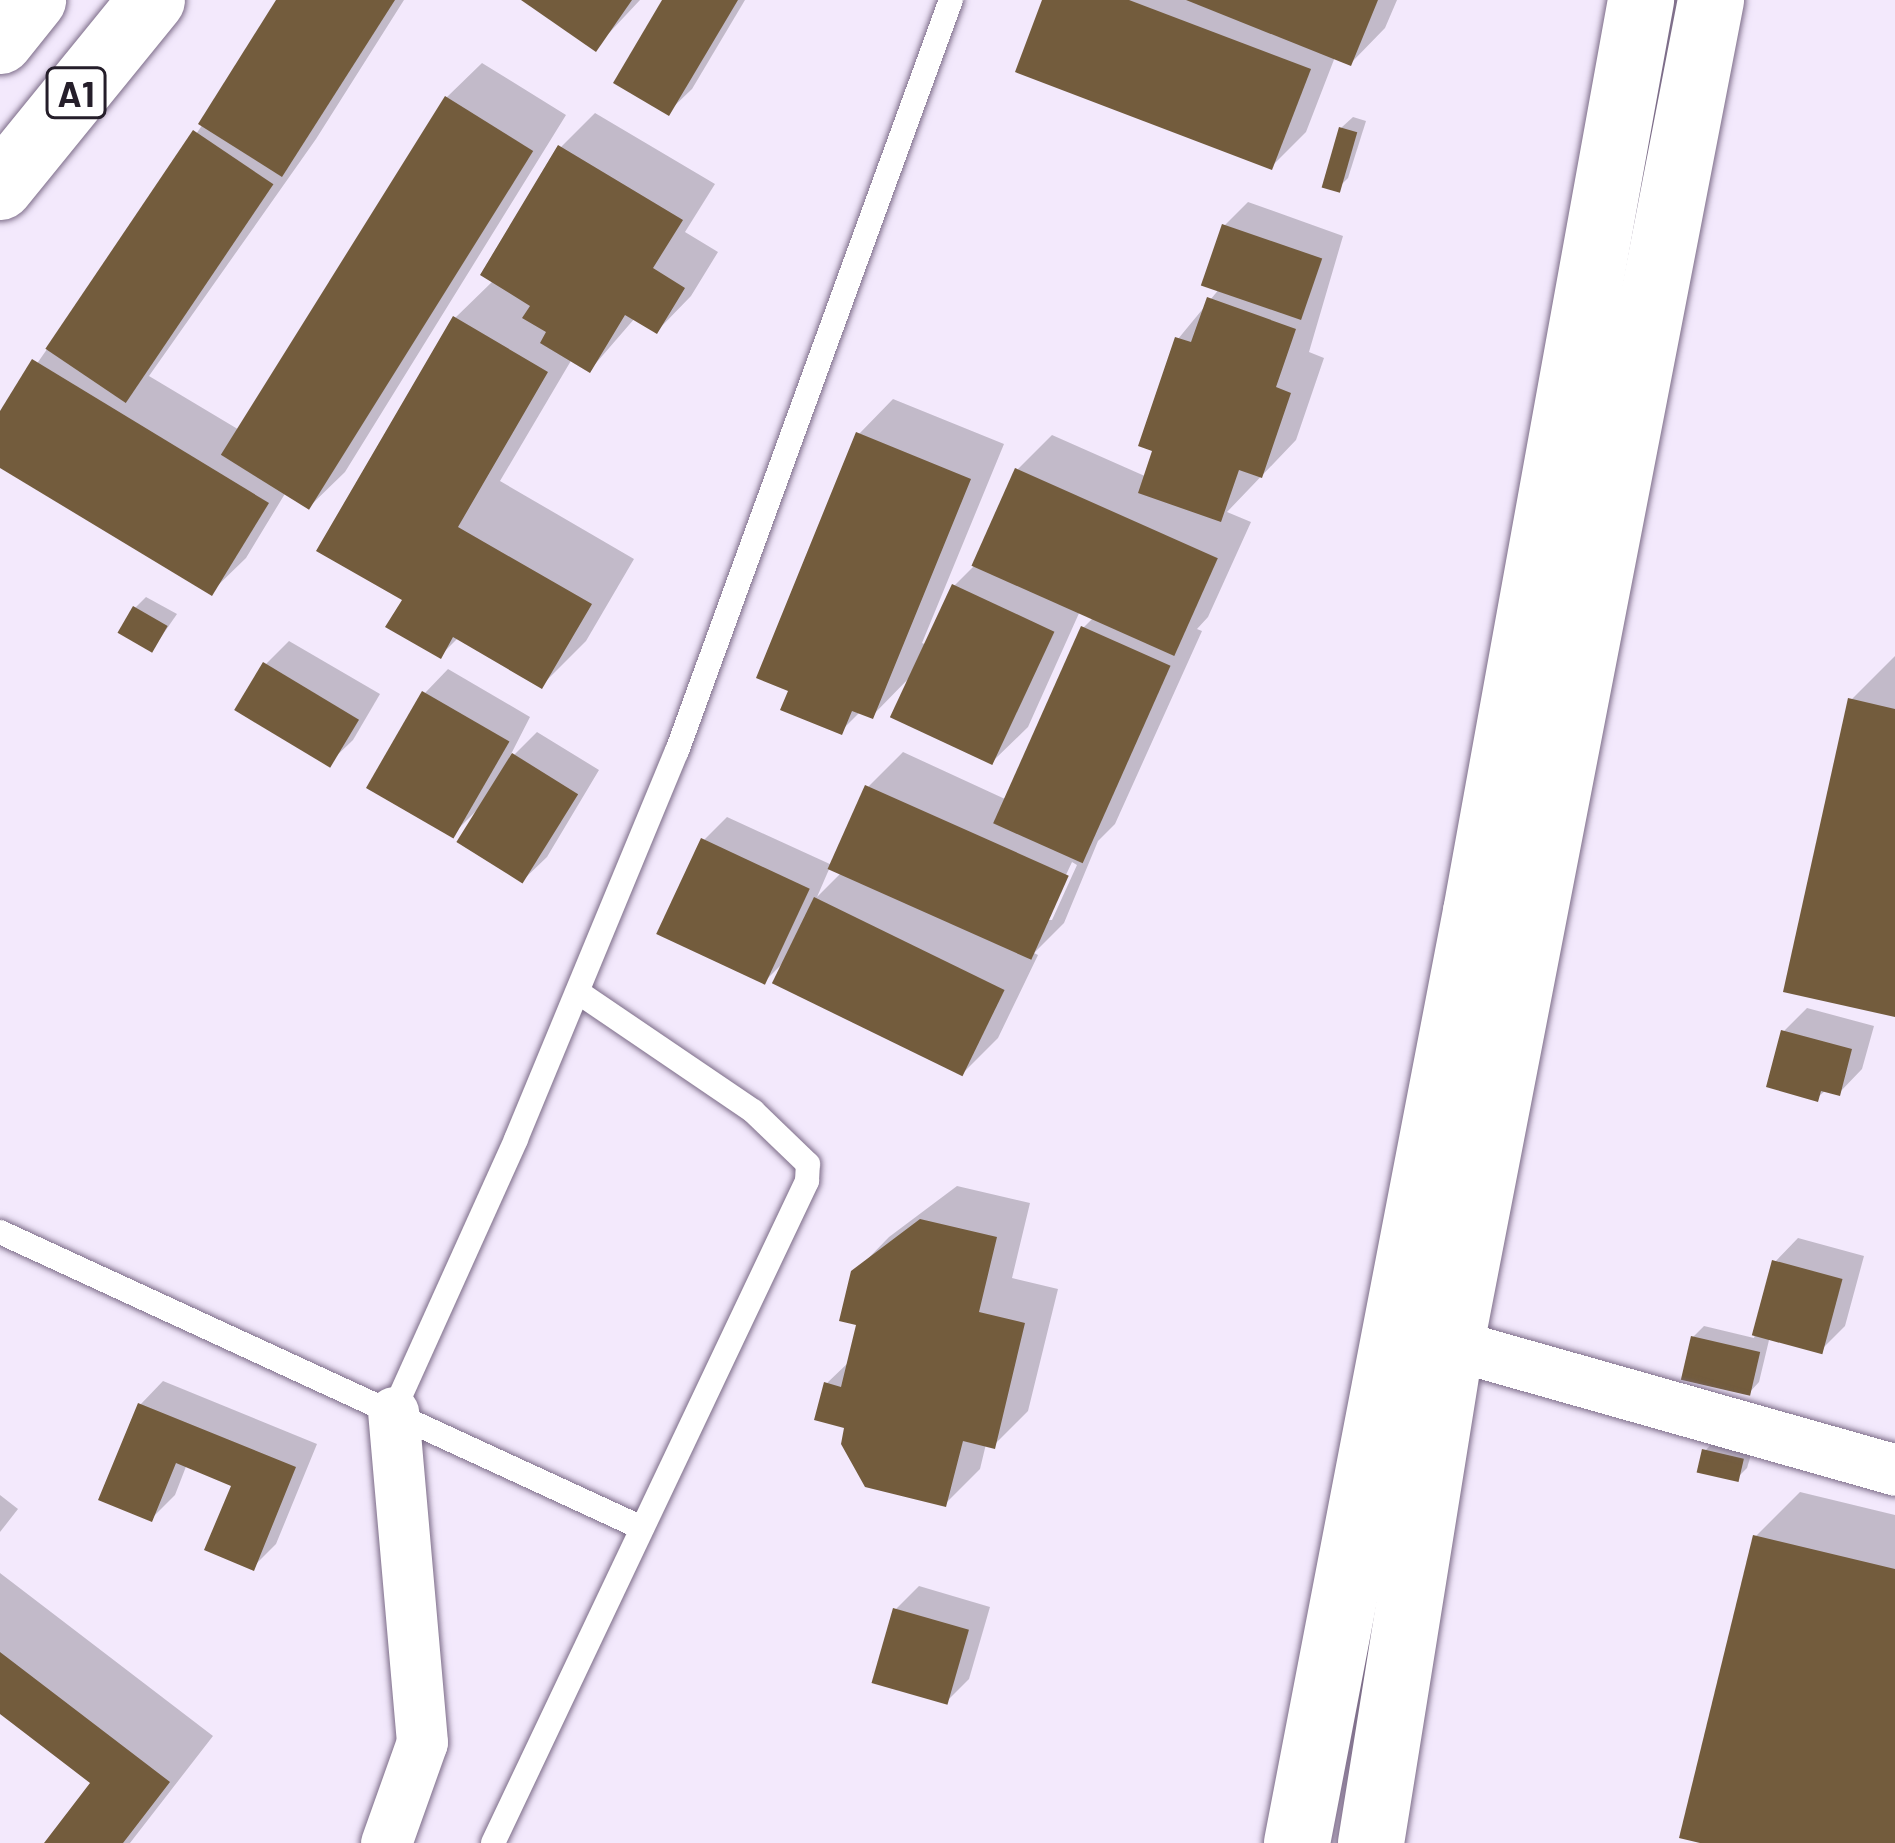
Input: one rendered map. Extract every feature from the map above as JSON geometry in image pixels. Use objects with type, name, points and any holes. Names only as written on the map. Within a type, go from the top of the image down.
[{"type":"main road","name":"A1","points":[[0,41],[33,0]]},
{"type":"main road","name":"A1","points":[[0,187],[152,0]]},
{"type":"main road","points":[[1297,1843],[1476,911],[1641,0]]},
{"type":"main road","points":[[1371,1843],[1450,1344],[1712,0]]},
{"type":"street","points":[[1450,1344],[1895,1470]]},
{"type":"street","points":[[386,1843],[422,1742],[393,1412]]},
{"type":"lane","points":[[393,1412],[578,992],[677,751],[951,0]]},
{"type":"lane","points":[[493,1843],[807,1181],[808,1163],[753,1111],[578,992]]},
{"type":"lane","points":[[0,1232],[642,1528]]},
{"type":"building","points":[[276,0],[395,0],[282,177],[198,124]]},
{"type":"building","points":[[521,0],[632,0],[596,52]]},
{"type":"building","points":[[662,0],[738,0],[669,116],[613,83]]},
{"type":"building","points":[[1042,0],[1129,0],[1311,69],[1272,170],[1015,72]]},
{"type":"building","points":[[1186,0],[1378,0],[1351,66]]},
{"type":"building","points":[[445,96],[533,151],[309,510],[221,455]]},
{"type":"building","points":[[1339,127],[1357,132],[1340,193],[1322,188]]},
{"type":"building","points":[[193,130],[273,184],[126,403],[45,349]]},
{"type":"building","points":[[558,145],[683,220],[653,268],[685,288],[657,334],[625,315],[590,373],[540,343],[546,332],[522,318],[530,306],[480,275]]},
{"type":"building","points":[[1222,224],[1322,259],[1301,320],[1201,285]]},
{"type":"building","points":[[1207,297],[1296,329],[1276,387],[1291,393],[1262,478],[1239,470],[1221,522],[1138,493],[1152,451],[1138,446],[1175,337],[1191,342]]},
{"type":"building","points":[[453,316],[548,372],[458,527],[592,604],[542,689],[453,637],[441,659],[385,627],[402,600],[316,551]]},
{"type":"building","points":[[32,359],[269,503],[212,596],[0,468],[0,411]]},
{"type":"building","points":[[856,432],[971,479],[873,719],[852,711],[842,735],[780,710],[788,691],[756,678]]},
{"type":"building","points":[[1015,468],[1218,558],[1174,656],[971,566]]},
{"type":"building","points":[[952,584],[1054,632],[992,765],[890,717]]},
{"type":"building","points":[[133,606],[168,626],[152,653],[117,633]]},
{"type":"building","points":[[1081,626],[1171,666],[1083,863],[993,823]]},
{"type":"building","points":[[263,662],[359,720],[330,768],[234,710]]},
{"type":"building","points":[[422,691],[509,742],[453,838],[366,788]]},
{"type":"building","points":[[1848,698],[1895,709],[1895,1017],[1783,992]]},
{"type":"building","points":[[512,753],[578,794],[523,883],[456,842]]},
{"type":"building","points":[[865,785],[1069,876],[1031,960],[828,869]]},
{"type":"building","points":[[701,838],[810,889],[765,985],[656,934]]},
{"type":"building","points":[[814,897],[1005,990],[962,1076],[772,983]]},
{"type":"building","points":[[1781,1030],[1852,1049],[1840,1096],[1821,1091],[1818,1102],[1766,1087]]},
{"type":"building","points":[[920,1219],[997,1237],[979,1312],[1025,1323],[995,1449],[963,1441],[946,1507],[865,1487],[841,1444],[844,1428],[814,1420],[824,1382],[841,1387],[856,1325],[839,1321],[851,1271]]},
{"type":"building","points":[[1772,1260],[1843,1279],[1822,1354],[1752,1335]]},
{"type":"building","points":[[1691,1336],[1760,1352],[1750,1396],[1681,1380]]},
{"type":"building","points":[[138,1403],[296,1467],[254,1571],[204,1550],[231,1486],[176,1463],[152,1522],[98,1500]]},
{"type":"building","points":[[1702,1449],[1744,1459],[1738,1482],[1697,1472]]},
{"type":"building","points":[[1753,1535],[1895,1569],[1895,1843],[1700,1843],[1679,1838]]},
{"type":"building","points":[[893,1608],[969,1630],[947,1705],[872,1683]]},
{"type":"building","points":[[0,1652],[170,1782],[123,1843],[44,1843],[90,1783],[0,1714]]}]
